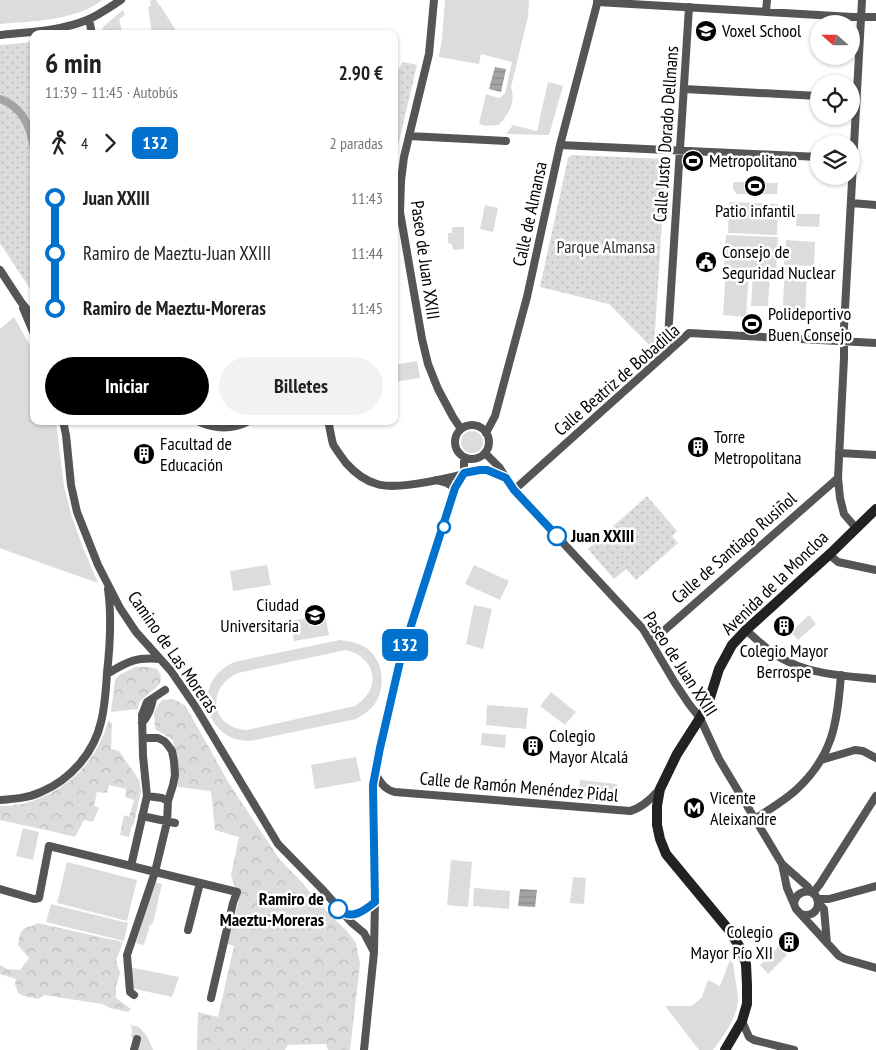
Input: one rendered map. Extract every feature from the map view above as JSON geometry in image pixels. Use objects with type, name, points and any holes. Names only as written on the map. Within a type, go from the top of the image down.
[{"type":"street","points":[[41,30],[57,28],[89,19],[121,0]]},
{"type":"street","name":"Paseo de Juan XXIII","points":[[434,0],[429,54],[404,157],[400,212],[428,364],[438,389],[461,429]]},
{"type":"street","points":[[766,12],[767,0]]},
{"type":"street","points":[[862,0],[860,16],[876,17]]},
{"type":"street","points":[[597,1],[836,15]]},
{"type":"street","name":"Calle de Almansa","points":[[486,433],[495,416],[527,297],[560,145],[597,1]]},
{"type":"street","name":"Calle Justo Dorado Dellmans","points":[[667,353],[689,6]]},
{"type":"street","points":[[89,19],[91,30]]},
{"type":"street","points":[[0,35],[30,31]]},
{"type":"street","points":[[684,89],[810,96]]},
{"type":"street","points":[[409,136],[506,141]]},
{"type":"street","points":[[560,145],[810,157]]},
{"type":"street","points":[[851,185],[838,478],[844,514],[856,528]]},
{"type":"street","points":[[851,203],[876,205]]},
{"type":"street","points":[[0,270],[30,313]]},
{"type":"street","points":[[21,302],[30,324]]},
{"type":"street","name":"Calle Beatriz de Bobadilla","points":[[514,490],[689,333],[876,344]]},
{"type":"street","name":"Camino de Las Moreras","points":[[64,425],[71,485],[77,512],[90,546],[120,608],[136,632],[171,671],[195,706],[278,844],[364,934],[374,952]]},
{"type":"street","name":"Camino de Las Moreras","points":[[66,435],[67,425]]},
{"type":"street","points":[[207,425],[221,428],[239,425]]},
{"type":"street","points":[[329,425],[334,445],[341,456],[350,467],[366,479],[377,484],[398,486],[480,470],[487,470],[506,478]]},
{"type":"street","points":[[477,426],[486,433],[489,443],[485,452],[476,459],[464,458],[456,450],[455,438],[461,429],[477,426]]},
{"type":"street","name":"Paseo de Juan XXIII","points":[[485,452],[499,467],[514,490],[643,629],[680,690],[700,718],[719,758],[782,864]]},
{"type":"street","points":[[840,453],[876,455]]},
{"type":"street","points":[[364,1050],[374,952],[373,798],[375,774],[401,657],[455,488],[464,473],[464,458]]},
{"type":"street","name":"Calle de Santiago Rusiñol","points":[[650,642],[838,478]]},
{"type":"street","points":[[436,480],[447,483],[455,488]]},
{"type":"street","name":"Avenida de la Moncloa","points":[[725,1050],[742,1021],[747,1004],[746,964],[741,949],[729,930],[666,854],[660,839],[658,824],[657,806],[660,789],[677,754],[708,704],[719,669],[732,645],[746,630],[832,553],[876,509]]},
{"type":"street","points":[[832,553],[834,560],[838,562],[876,570]]},
{"type":"street","points":[[0,800],[10,800],[41,792],[71,774],[84,759],[95,741],[105,705],[110,628],[110,598],[107,580]]},
{"type":"street","points":[[746,630],[769,650],[788,662],[811,671],[876,679]]},
{"type":"street","points":[[107,674],[123,664],[136,659],[160,659]]},
{"type":"street","points":[[755,819],[794,791],[822,760],[834,731],[839,706],[841,676]]},
{"type":"street","points":[[130,866],[146,796],[142,723],[148,716],[153,699],[165,690]]},
{"type":"street","points":[[134,995],[130,992],[127,955],[171,822],[168,802],[174,785],[175,775],[172,751],[167,744],[158,738],[143,738]]},
{"type":"street","points":[[822,760],[855,750],[863,750],[876,758]]},
{"type":"street","name":"Calle de Ramón Menéndez Pidal","points":[[375,774],[384,787],[395,792],[630,811],[637,810],[644,805],[660,789]]},
{"type":"street","points":[[146,796],[162,798],[168,802]]},
{"type":"street","points":[[801,914],[808,915],[815,912],[818,906],[815,897],[820,884],[876,796]]},
{"type":"street","points":[[142,816],[171,822]]},
{"type":"street","points":[[0,889],[34,899],[38,898],[49,846],[237,892],[211,998]]},
{"type":"street","points":[[782,864],[808,887],[824,909],[827,943]]},
{"type":"street","points":[[782,864],[787,888],[798,912],[839,956],[876,968]]},
{"type":"street","points":[[188,930],[200,883]]},
{"type":"street","points":[[795,906],[795,898],[804,891],[815,897],[830,899],[876,886]]},
{"type":"street","points":[[341,911],[358,914],[375,902]]},
{"type":"street","points":[[742,1021],[749,1037],[754,1040],[794,1050]]},
{"type":"street","points":[[134,1050],[137,1039]]},
{"type":"green space","points":[[0,0],[102,0],[91,7],[67,16],[39,21],[0,24]]},
{"type":"green space","points":[[156,0],[176,30],[151,30],[148,7],[151,6],[150,1]]},
{"type":"green space","points":[[445,0],[529,0],[528,17],[511,87],[512,103],[509,112],[499,125],[485,126],[479,124],[486,94],[499,98],[505,94],[512,62],[481,54],[479,64],[439,57]]},
{"type":"green space","points":[[123,10],[125,15],[119,19],[122,30],[102,30],[104,26]]},
{"type":"green space","points":[[30,42],[30,289],[0,243],[0,45]]},
{"type":"green space","points":[[403,62],[417,65],[398,146],[398,70]]},
{"type":"green space","points":[[548,82],[563,86],[549,135],[506,134],[513,125],[537,131]]},
{"type":"green space","name":"Parque Almansa","points":[[572,155],[664,159],[666,161],[653,349],[609,304],[540,287],[568,158]]},
{"type":"green space","name":"Patio infantil","points":[[733,182],[778,183],[777,194],[737,194],[733,189]]},
{"type":"green space","points":[[729,202],[778,204],[777,235],[728,233]]},
{"type":"green space","points":[[485,205],[498,208],[493,232],[480,229]]},
{"type":"green space","points":[[797,214],[820,214],[819,227],[796,226]]},
{"type":"green space","points":[[452,227],[464,227],[464,249],[453,250],[452,244],[448,243],[448,233],[452,233]]},
{"type":"green space","points":[[726,235],[778,237],[776,271],[724,269]]},
{"type":"green space","points":[[786,240],[815,242],[814,266],[784,265]]},
{"type":"green space","points":[[785,267],[807,268],[805,321],[782,320]]},
{"type":"green space","points":[[726,270],[749,271],[746,317],[723,315]]},
{"type":"green space","points":[[753,274],[770,275],[768,306],[751,306]]},
{"type":"green space","points":[[14,317],[30,346],[30,425],[56,425],[64,487],[72,517],[98,583],[0,548],[0,329]]},
{"type":"green space","points":[[417,361],[420,378],[398,381],[398,364]]},
{"type":"green space","points":[[472,431],[480,434],[483,442],[480,450],[472,453],[464,450],[461,442],[464,434]]},
{"type":"green space","points":[[647,496],[677,531],[672,536],[678,543],[636,580],[626,569],[614,579],[588,549]]},
{"type":"green space","points":[[267,565],[271,585],[233,591],[230,571]]},
{"type":"green space","points":[[474,565],[509,581],[500,600],[465,584]]},
{"type":"green space","points":[[474,605],[492,609],[483,649],[466,644]]},
{"type":"green space","points":[[325,615],[329,635],[294,641],[291,621]]},
{"type":"green space","points":[[809,615],[816,624],[798,640],[791,632]]},
{"type":"green space","points":[[340,640],[349,641],[363,646],[377,660],[382,678],[381,688],[373,706],[356,719],[250,741],[238,740],[227,735],[215,724],[208,709],[207,700],[208,692],[215,677],[223,668],[234,662]],"holes":[[[346,650],[356,654],[370,667],[372,683],[364,699],[355,706],[247,730],[235,728],[220,715],[217,706],[220,688],[227,680],[238,673]]]},
{"type":"green space","points":[[136,667],[157,669],[161,676],[160,684],[139,702],[138,709],[111,712],[115,680],[119,675]]},
{"type":"green space","points":[[551,692],[576,712],[565,725],[540,706]]},
{"type":"green space","points":[[173,699],[185,705],[230,785],[280,860],[356,943],[360,964],[350,1050],[328,1050],[326,1044],[288,1045],[285,1050],[197,1050],[198,1012],[218,1017],[234,946],[227,944],[239,900],[231,875],[239,837],[215,830],[211,791],[178,787],[173,740],[155,729],[154,712],[162,700]]},
{"type":"green space","points":[[487,705],[528,708],[526,729],[486,725]]},
{"type":"green space","points":[[109,720],[112,724],[111,749],[119,751],[139,780],[141,791],[129,837],[120,835],[124,815],[129,817],[134,800],[125,797],[126,789],[109,785],[107,793],[97,792],[94,806],[99,808],[93,822],[84,820],[75,837],[0,820],[0,806],[25,803],[49,794],[60,788],[80,771],[98,747]]},
{"type":"green space","points":[[482,733],[506,735],[505,748],[481,745]]},
{"type":"green space","points":[[356,757],[361,781],[315,789],[311,765]]},
{"type":"green space","points":[[580,780],[617,784],[615,804],[578,800]]},
{"type":"green space","points":[[23,828],[39,832],[33,860],[16,856]]},
{"type":"green space","points":[[451,860],[472,862],[468,907],[447,905]]},
{"type":"green space","points":[[67,862],[137,880],[127,921],[57,903]]},
{"type":"green space","points":[[573,877],[586,878],[584,904],[570,903]]},
{"type":"green space","points":[[154,882],[162,884],[153,923],[150,925],[144,945],[136,943]]},
{"type":"green space","points":[[474,888],[510,891],[509,909],[473,906]]},
{"type":"green space","points":[[51,904],[128,923],[124,941],[46,922]]},
{"type":"green space","points":[[37,923],[123,942],[116,960],[120,973],[116,986],[116,998],[131,1009],[128,1012],[102,1004],[44,995],[39,999],[18,993],[15,983],[16,979],[0,974],[0,965],[7,969],[20,970],[29,958],[18,945],[20,933],[23,929]]},
{"type":"green space","points":[[779,946],[787,955],[768,974],[760,965]]},
{"type":"green space","points":[[730,960],[733,963],[738,994],[736,1012],[730,1026],[713,1050],[699,1050],[665,1006],[692,1006],[702,997],[708,980],[720,986]]},
{"type":"green space","points":[[129,967],[179,977],[172,997],[135,989]]},
{"type":"green space","points":[[131,1025],[139,1027],[147,1036],[153,1050],[135,1050],[137,1039],[131,1037]]},
{"type":"shaded area","points":[[495,67],[506,69],[501,92],[489,89]]},
{"type":"shaded area","points":[[520,889],[537,890],[535,907],[518,906]]},
{"type":"waterway","points":[[0,99],[8,102],[20,112],[30,131]]},
{"type":"bus line","name":"132","points":[[338,909],[350,914],[358,914],[375,902],[373,785],[384,727],[401,657],[455,488],[464,473],[487,470],[506,478],[514,490],[557,536]]},
{"type":"place","name":"Voxel School","points":[[706,31]]},
{"type":"place","name":"Metropolitano","points":[[693,161]]},
{"type":"place","name":"Patio infantil","points":[[755,186]]},
{"type":"place","name":"Consejo de Seguridad Nuclear","points":[[706,262]]},
{"type":"place","name":"Polideportivo Buen Consejo","points":[[752,324]]},
{"type":"place","name":"Torre Metropolitana","points":[[698,447]]},
{"type":"place","name":"Facultad de Educación","points":[[144,454]]},
{"type":"place","name":"Juan XXIII","points":[[557,536]]},
{"type":"place","name":"Ciudad Universitaria","points":[[315,615]]},
{"type":"place","name":"Colegio Mayor Berrospe","points":[[784,626]]},
{"type":"place","name":"Colegio Mayor Alcalá","points":[[533,746]]},
{"type":"place","name":"Vicente Aleixandre","points":[[694,808]]},
{"type":"place","name":"Ramiro de Maeztu-Moreras","points":[[338,909]]},
{"type":"place","name":"Colegio Mayor Pío XII","points":[[789,942]]}]
